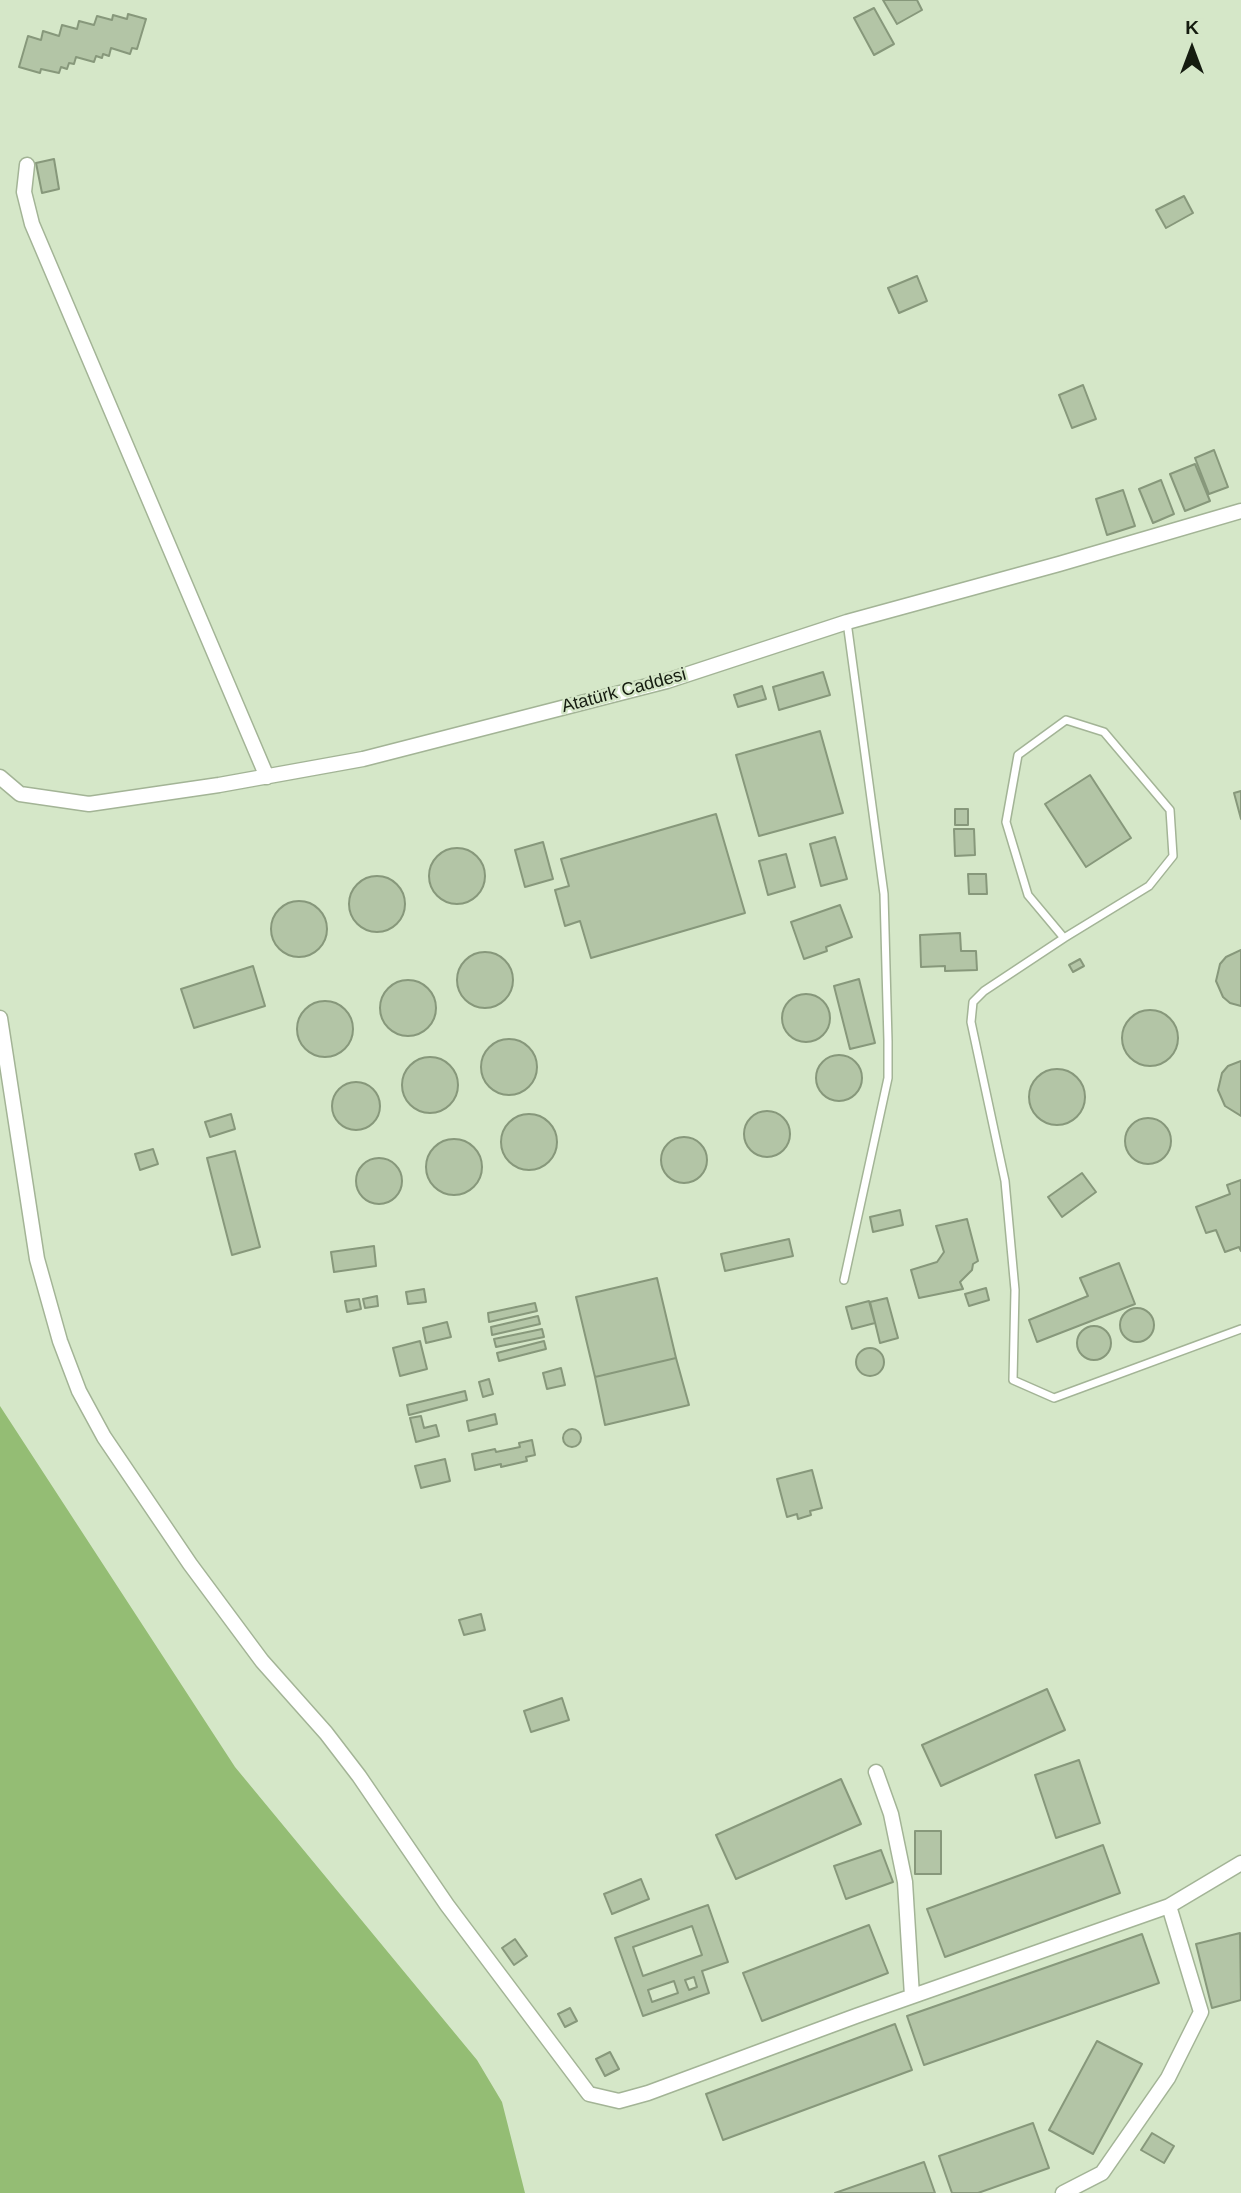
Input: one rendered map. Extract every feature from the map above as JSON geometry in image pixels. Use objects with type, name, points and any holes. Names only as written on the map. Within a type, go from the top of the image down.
[{"type":"street","points":[[27,165],[24,192],[32,224],[267,776]]},
{"type":"street","name":"Atatürk Caddesi","points":[[0,777],[20,794],[89,804],[219,785],[363,759],[667,681],[847,622],[1059,564],[1241,510]]},
{"type":"street","points":[[0,1018],[37,1259],[60,1341],[79,1391],[104,1437],[261,1661],[326,1733],[359,1776],[447,1905],[589,2094],[619,2101],[649,2093],[912,1996],[1169,1906],[1241,1863]]},
{"type":"street","points":[[876,1772],[891,1814],[905,1882],[912,1996]]},
{"type":"street","points":[[1063,2193],[1102,2173],[1167,2078],[1201,2012],[1169,1906]]},
{"type":"lane","points":[[844,1280],[888,1078],[884,894],[847,622]]},
{"type":"lane","points":[[1064,938],[1028,895],[1006,822],[1018,755],[1066,720],[1104,732],[1170,810],[1173,856],[1149,886],[1064,938],[984,991],[973,1002],[971,1022],[1005,1181],[1015,1290],[1013,1380],[1054,1398],[1241,1329]]},
{"type":"shaded area","points":[[0,1406],[235,1767],[477,2060],[502,2102],[525,2193],[0,2193]]},
{"type":"building","points":[[883,0],[917,0],[922,10],[897,24]]},
{"type":"building","points":[[874,8],[894,44],[874,55],[854,18]]},
{"type":"building","points":[[128,14],[146,19],[137,49],[132,48],[130,54],[111,48],[109,56],[96,56],[94,62],[76,57],[74,64],[69,63],[67,69],[61,67],[59,73],[41,69],[40,73],[19,67],[28,36],[41,40],[43,31],[59,36],[62,25],[77,29],[79,21],[94,25],[97,16],[112,20],[113,15],[127,19]]},
{"type":"building","points":[[54,159],[59,189],[42,193],[36,163]]},
{"type":"building","points":[[1184,196],[1193,213],[1166,228],[1156,210]]},
{"type":"building","points":[[917,276],[927,301],[899,313],[888,288]]},
{"type":"building","points":[[1083,385],[1096,419],[1072,428],[1059,395]]},
{"type":"building","points":[[1214,450],[1228,487],[1209,494],[1195,458]]},
{"type":"building","points":[[1195,464],[1210,501],[1185,511],[1170,474]]},
{"type":"building","points":[[1161,480],[1174,514],[1153,523],[1139,489]]},
{"type":"building","points":[[1123,490],[1135,526],[1107,535],[1096,499]]},
{"type":"building","points":[[823,672],[830,695],[779,710],[773,687]]},
{"type":"building","points":[[762,686],[766,699],[738,707],[734,695]]},
{"type":"building","points":[[820,731],[843,813],[759,836],[736,755]]},
{"type":"building","points":[[1090,775],[1131,838],[1086,867],[1045,804]]},
{"type":"building","points":[[1241,791],[1241,819],[1234,793]]},
{"type":"building","points":[[955,809],[968,809],[968,825],[955,825]]},
{"type":"building","points":[[716,814],[745,913],[591,958],[580,921],[565,926],[555,890],[569,886],[561,859]]},
{"type":"building","points":[[954,829],[974,829],[975,855],[955,856]]},
{"type":"building","points":[[835,837],[847,879],[821,886],[810,844]]},
{"type":"building","points":[[543,842],[553,879],[525,887],[515,850]]},
{"type":"building","points":[[452,848],[462,848],[477,856],[483,865],[483,887],[477,896],[462,904],[452,904],[434,892],[429,881],[429,871],[441,853]]},
{"type":"building","points":[[786,854],[795,887],[768,895],[759,861]]},
{"type":"building","points":[[968,874],[986,874],[987,894],[969,894]]},
{"type":"building","points":[[372,876],[382,876],[397,884],[403,893],[403,915],[397,924],[382,932],[372,932],[354,920],[349,909],[349,899],[361,881]]},
{"type":"building","points":[[294,901],[304,901],[319,909],[325,918],[325,940],[319,949],[304,957],[294,957],[276,945],[271,934],[271,924],[283,906]]},
{"type":"building","points":[[840,905],[852,937],[826,947],[827,951],[804,959],[791,922]]},
{"type":"building","points":[[960,933],[961,951],[976,951],[977,970],[945,971],[945,966],[921,967],[920,935]]},
{"type":"building","points":[[1241,950],[1241,1006],[1230,1003],[1223,997],[1216,981],[1220,964],[1226,957]]},
{"type":"building","points":[[480,952],[490,952],[505,960],[511,969],[511,991],[505,1000],[490,1008],[480,1008],[462,996],[457,985],[457,975],[469,957]]},
{"type":"building","points":[[1080,959],[1084,966],[1073,972],[1069,965]]},
{"type":"building","points":[[253,966],[265,1006],[194,1028],[181,989]]},
{"type":"building","points":[[859,979],[875,1043],[850,1049],[834,986]]},
{"type":"building","points":[[403,980],[413,980],[428,988],[434,997],[434,1019],[428,1028],[413,1036],[403,1036],[385,1024],[380,1013],[380,1003],[392,985]]},
{"type":"building","points":[[806,994],[823,1001],[830,1018],[823,1035],[806,1042],[789,1035],[782,1018],[789,1001]]},
{"type":"building","points":[[320,1001],[330,1001],[345,1009],[351,1018],[351,1040],[345,1049],[330,1057],[320,1057],[302,1045],[297,1034],[297,1024],[309,1006]]},
{"type":"building","points":[[1145,1010],[1155,1010],[1170,1018],[1176,1027],[1176,1049],[1170,1058],[1155,1066],[1145,1066],[1127,1054],[1122,1043],[1122,1033],[1134,1015]]},
{"type":"building","points":[[504,1039],[514,1039],[529,1047],[535,1056],[535,1078],[529,1087],[514,1095],[504,1095],[486,1083],[481,1072],[481,1062],[493,1044]]},
{"type":"building","points":[[839,1055],[855,1062],[862,1078],[855,1094],[839,1101],[823,1094],[816,1078],[823,1062]]},
{"type":"building","points":[[425,1057],[435,1057],[450,1065],[456,1074],[456,1096],[450,1105],[435,1113],[425,1113],[407,1101],[402,1090],[402,1080],[414,1062]]},
{"type":"building","points":[[1241,1061],[1241,1116],[1225,1106],[1218,1090],[1222,1073],[1228,1066]]},
{"type":"building","points":[[1052,1069],[1062,1069],[1077,1077],[1083,1086],[1083,1108],[1077,1117],[1062,1125],[1052,1125],[1034,1113],[1029,1102],[1029,1092],[1041,1074]]},
{"type":"building","points":[[356,1082],[373,1089],[380,1106],[373,1123],[356,1130],[339,1123],[332,1106],[339,1089]]},
{"type":"building","points":[[767,1111],[783,1118],[790,1134],[783,1150],[767,1157],[751,1150],[744,1134],[751,1118]]},
{"type":"building","points":[[231,1114],[235,1129],[210,1137],[205,1122]]},
{"type":"building","points":[[524,1114],[534,1114],[549,1122],[555,1131],[555,1153],[549,1162],[534,1170],[524,1170],[506,1158],[501,1147],[501,1137],[513,1119]]},
{"type":"building","points":[[1148,1118],[1164,1125],[1171,1141],[1164,1157],[1148,1164],[1132,1157],[1125,1141],[1132,1125]]},
{"type":"building","points":[[684,1137],[700,1144],[707,1160],[700,1176],[684,1183],[668,1176],[661,1160],[668,1144]]},
{"type":"building","points":[[449,1139],[459,1139],[474,1147],[480,1156],[480,1178],[474,1187],[459,1195],[449,1195],[431,1183],[426,1172],[426,1162],[438,1144]]},
{"type":"building","points":[[153,1149],[158,1164],[140,1170],[135,1154]]},
{"type":"building","points":[[235,1151],[260,1247],[232,1255],[207,1158]]},
{"type":"building","points":[[379,1158],[395,1165],[402,1181],[395,1197],[379,1204],[363,1197],[356,1181],[363,1165]]},
{"type":"building","points":[[1082,1173],[1096,1192],[1062,1217],[1048,1197]]},
{"type":"building","points":[[1241,1180],[1241,1251],[1239,1247],[1225,1252],[1216,1230],[1206,1233],[1196,1207],[1230,1194],[1227,1185]]},
{"type":"building","points":[[900,1210],[903,1225],[873,1232],[870,1217]]},
{"type":"building","points":[[967,1219],[978,1261],[960,1282],[963,1289],[919,1298],[911,1270],[937,1262],[944,1252],[936,1226]]},
{"type":"building","points":[[789,1239],[793,1256],[725,1271],[721,1254]]},
{"type":"building","points":[[374,1246],[376,1266],[334,1272],[331,1252]]},
{"type":"building","points":[[1119,1263],[1135,1304],[1037,1342],[1029,1320],[1088,1296],[1080,1278]]},
{"type":"building","points":[[657,1278],[676,1358],[595,1377],[576,1297]]},
{"type":"building","points":[[986,1288],[989,1300],[969,1306],[965,1294]]},
{"type":"building","points":[[424,1289],[426,1302],[408,1304],[406,1292]]},
{"type":"building","points":[[377,1296],[378,1306],[365,1308],[363,1299]]},
{"type":"building","points":[[887,1298],[898,1338],[880,1343],[870,1302]]},
{"type":"building","points":[[359,1299],[361,1309],[347,1312],[345,1301]]},
{"type":"building","points":[[869,1301],[875,1323],[852,1329],[846,1307]]},
{"type":"building","points":[[535,1303],[537,1311],[489,1322],[488,1313]]},
{"type":"building","points":[[1137,1308],[1149,1313],[1154,1325],[1149,1337],[1137,1342],[1125,1337],[1120,1325],[1125,1313]]},
{"type":"building","points":[[538,1316],[540,1324],[492,1335],[491,1327]]},
{"type":"building","points":[[447,1322],[451,1337],[426,1343],[423,1328]]},
{"type":"building","points":[[1094,1326],[1106,1331],[1111,1343],[1106,1355],[1094,1360],[1082,1355],[1077,1343],[1082,1331]]},
{"type":"building","points":[[542,1329],[544,1337],[496,1347],[494,1339]]},
{"type":"building","points":[[420,1341],[427,1369],[400,1376],[393,1348]]},
{"type":"building","points":[[544,1341],[546,1349],[499,1361],[497,1353]]},
{"type":"building","points":[[870,1348],[880,1352],[884,1362],[880,1372],[870,1376],[860,1372],[856,1362],[860,1352]]},
{"type":"building","points":[[676,1358],[689,1405],[605,1425],[595,1377]]},
{"type":"building","points":[[561,1368],[565,1385],[547,1389],[543,1373]]},
{"type":"building","points":[[489,1379],[493,1394],[483,1397],[479,1382]]},
{"type":"building","points":[[465,1391],[467,1400],[409,1415],[407,1405]]},
{"type":"building","points":[[495,1414],[497,1424],[469,1431],[467,1421]]},
{"type":"building","points":[[421,1416],[424,1428],[436,1425],[439,1436],[416,1442],[410,1418]]},
{"type":"building","points":[[572,1429],[578,1432],[581,1438],[578,1444],[572,1447],[566,1444],[563,1438],[566,1432]]},
{"type":"building","points":[[532,1440],[535,1455],[526,1457],[527,1461],[475,1470],[472,1454],[520,1447],[519,1443]]},
{"type":"building","points":[[445,1459],[450,1481],[421,1488],[415,1466]]},
{"type":"building","points":[[812,1470],[822,1508],[810,1511],[811,1515],[798,1519],[797,1514],[787,1517],[777,1479]]},
{"type":"building","points":[[481,1614],[485,1630],[464,1635],[459,1620]]},
{"type":"building","points":[[1047,1689],[1065,1730],[941,1786],[922,1745]]},
{"type":"building","points":[[562,1698],[569,1720],[531,1732],[524,1711]]},
{"type":"building","points":[[1079,1760],[1100,1823],[1056,1838],[1035,1775]]},
{"type":"building","points":[[841,1779],[861,1824],[736,1879],[716,1835]]},
{"type":"building","points":[[915,1831],[941,1831],[941,1874],[915,1874]]},
{"type":"building","points":[[1103,1845],[1120,1893],[945,1957],[927,1909]]},
{"type":"building","points":[[881,1850],[893,1882],[846,1899],[834,1866]]},
{"type":"building","points":[[641,1879],[649,1899],[612,1914],[604,1894]]},
{"type":"building","points":[[708,1905],[728,1962],[702,1971],[709,1993],[643,2016],[615,1938]],"holes":[[[692,1926],[702,1955],[643,1976],[633,1947]],[[694,1977],[697,1987],[689,1990],[685,1980]],[[674,1981],[678,1993],[652,2002],[648,1990]]]},
{"type":"building","points":[[869,1925],[888,1973],[762,2021],[743,1973]]},
{"type":"building","points":[[1240,1933],[1241,2000],[1212,2008],[1196,1944]]},
{"type":"building","points":[[1142,1934],[1159,1983],[924,2065],[907,2016]]},
{"type":"building","points":[[515,1939],[527,1956],[514,1965],[502,1948]]},
{"type":"building","points":[[570,2008],[577,2021],[565,2027],[558,2014]]},
{"type":"building","points":[[895,2024],[912,2070],[723,2140],[706,2094]]},
{"type":"building","points":[[1097,2041],[1142,2064],[1093,2154],[1049,2130]]},
{"type":"building","points":[[610,2052],[619,2069],[605,2076],[596,2059]]},
{"type":"building","points":[[1033,2123],[1049,2168],[978,2193],[952,2193],[939,2156]]},
{"type":"building","points":[[1152,2133],[1174,2146],[1164,2163],[1141,2150]]},
{"type":"building","points":[[924,2162],[935,2193],[835,2193]]}]
